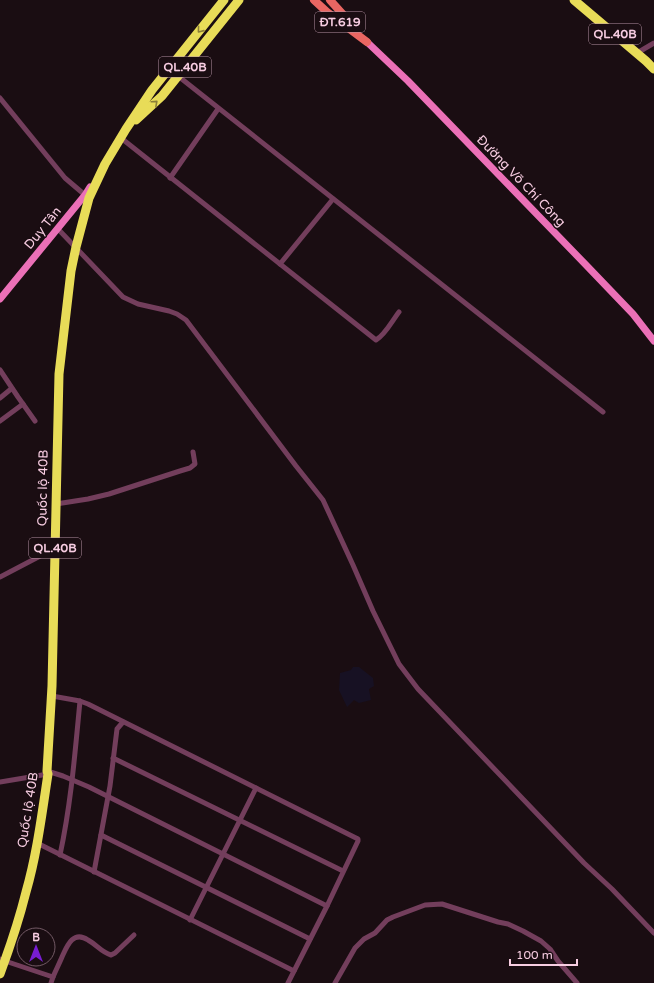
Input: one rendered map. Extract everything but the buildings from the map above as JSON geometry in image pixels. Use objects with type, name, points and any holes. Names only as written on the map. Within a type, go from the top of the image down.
[{"type":"highway","name":"Quốc lộ 40B","points":[[0,974],[2,960],[17,927],[27,891],[37,843],[48,772],[52,696],[59,374],[71,271],[76,248],[89,198],[120,138],[152,90],[224,0]]},
{"type":"highway","name":"Quốc lộ 40B","points":[[126,129],[162,96],[239,0]]},
{"type":"highway","name":"QL.40B","points":[[576,0],[654,69]]},
{"type":"main road","name":"Đường Võ Chí Công","points":[[314,0],[327,12],[367,42]]},
{"type":"main road","name":"Đường Võ Chí Công","points":[[330,0],[367,42],[408,81],[633,314],[654,341]]},
{"type":"main road","name":"Duy Tân","points":[[0,299],[58,229],[102,171]]},
{"type":"street","points":[[637,53],[654,43]]},
{"type":"street","points":[[178,76],[603,412]]},
{"type":"street","points":[[0,98],[65,178],[85,195]]},
{"type":"street","points":[[170,178],[218,109]]},
{"type":"street","points":[[120,138],[376,340],[385,332],[399,312]]},
{"type":"street","points":[[280,264],[333,199]]},
{"type":"street","points":[[58,229],[123,296],[138,304],[177,314],[186,320],[323,500],[373,611],[399,664],[418,689],[584,863],[612,889],[654,933]]},
{"type":"street","points":[[0,370],[22,404],[35,420]]},
{"type":"street","points":[[0,398],[12,388]]},
{"type":"street","points":[[0,421],[22,404]]},
{"type":"street","points":[[56,504],[109,494],[190,468],[195,464],[194,452]]},
{"type":"street","points":[[0,577],[37,557],[55,550]]},
{"type":"street","points":[[52,696],[80,701],[358,838],[358,841],[327,906],[288,983]]},
{"type":"street","points":[[60,855],[72,780],[80,701]]},
{"type":"street","points":[[94,872],[102,835],[117,729],[123,722]]},
{"type":"street","points":[[113,758],[343,871]]},
{"type":"street","points":[[0,782],[48,772],[63,776],[108,796],[327,906]]},
{"type":"street","points":[[190,920],[256,788]]},
{"type":"street","points":[[102,835],[310,939]]},
{"type":"street","points":[[37,843],[294,971]]},
{"type":"street","points":[[335,983],[355,948],[364,939],[375,933],[387,920],[425,905],[442,904],[508,924],[530,934],[550,949],[577,983]]},
{"type":"street","points":[[51,983],[67,947],[74,938],[79,937],[87,939],[105,953],[111,955],[134,935]]},
{"type":"street","points":[[2,960],[53,977]]},
{"type":"shaded area","points":[[353,667],[359,667],[373,678],[374,686],[369,689],[371,700],[359,703],[354,700],[347,707],[339,690],[340,673],[351,670]]}]
